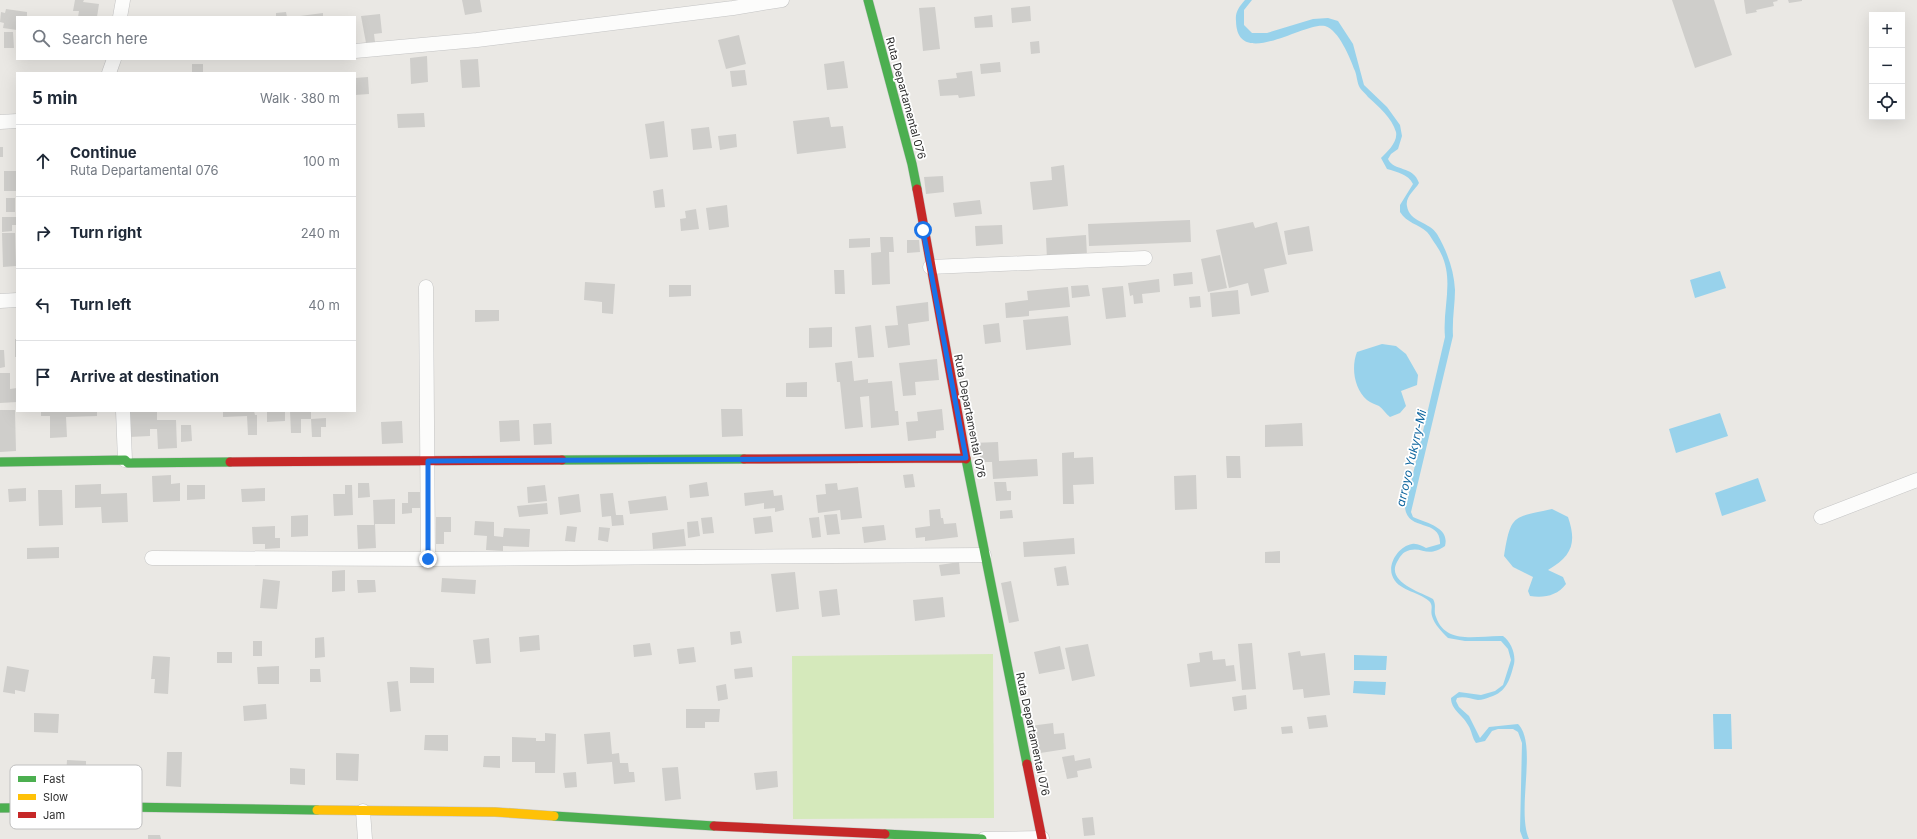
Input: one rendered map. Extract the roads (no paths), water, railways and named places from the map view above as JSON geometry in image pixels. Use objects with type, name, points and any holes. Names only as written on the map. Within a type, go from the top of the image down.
[{"type":"street","points":[[120,16],[123,0]]},
{"type":"street","points":[[356,51],[478,40],[733,8],[782,0]]},
{"type":"street","name":"Ruta Departamental 076","points":[[868,0],[912,164],[984,555],[1042,839]]},
{"type":"street","points":[[109,72],[114,60]]},
{"type":"street","points":[[0,122],[16,121]]},
{"type":"street","points":[[930,267],[1145,258]]},
{"type":"street","points":[[426,286],[428,559]]},
{"type":"street","points":[[0,301],[16,300]]},
{"type":"street","points":[[123,412],[125,460]]},
{"type":"street","points":[[0,462],[125,460],[128,462],[966,458]]},
{"type":"street","points":[[1821,517],[1917,480]]},
{"type":"street","points":[[152,558],[428,559],[984,555]]},
{"type":"street","points":[[142,807],[495,812],[622,821],[983,839],[1042,839]]},
{"type":"street","points":[[0,808],[10,808]]},
{"type":"street","points":[[363,811],[365,839]]},
{"type":"water","points":[[1245,0],[1252,0],[1244,10],[1244,25],[1252,33],[1267,33],[1313,19],[1328,18],[1338,21],[1353,44],[1364,85],[1387,107],[1400,125],[1402,136],[1398,149],[1391,154],[1388,159],[1395,166],[1412,173],[1419,183],[1407,200],[1409,211],[1416,219],[1434,230],[1441,240],[1447,254],[1453,275],[1455,290],[1453,336],[1411,512],[1413,517],[1440,530],[1444,534],[1446,540],[1445,546],[1434,551],[1430,552],[1415,549],[1403,553],[1397,562],[1395,569],[1396,575],[1400,581],[1433,599],[1436,617],[1441,626],[1447,632],[1464,637],[1503,636],[1511,645],[1514,652],[1514,664],[1509,680],[1504,688],[1496,695],[1483,699],[1478,700],[1460,697],[1457,698],[1456,701],[1459,707],[1469,716],[1480,738],[1489,727],[1518,724],[1524,733],[1527,761],[1525,811],[1529,839],[1523,839],[1520,831],[1522,743],[1518,732],[1513,729],[1498,729],[1492,731],[1485,741],[1476,743],[1466,721],[1453,706],[1451,698],[1459,692],[1481,695],[1495,691],[1503,685],[1511,660],[1508,649],[1501,641],[1465,641],[1448,638],[1434,622],[1429,601],[1398,584],[1392,575],[1391,570],[1393,560],[1407,545],[1416,544],[1426,548],[1440,544],[1439,536],[1435,531],[1412,520],[1407,515],[1405,508],[1445,337],[1447,279],[1446,268],[1442,256],[1427,232],[1406,219],[1400,212],[1400,205],[1413,184],[1405,176],[1387,169],[1381,158],[1394,143],[1396,132],[1388,117],[1360,88],[1350,59],[1335,33],[1325,26],[1315,26],[1273,40],[1259,43],[1248,42],[1239,35],[1236,21],[1238,10]]},
{"type":"water","points":[[1720,271],[1726,288],[1695,298],[1690,280]]},
{"type":"water","points":[[1382,344],[1396,346],[1406,354],[1418,375],[1417,385],[1401,391],[1406,406],[1400,413],[1390,417],[1379,406],[1368,401],[1359,390],[1354,371],[1357,352]]},
{"type":"water","points":[[1720,413],[1728,436],[1676,453],[1669,429]]},
{"type":"water","points":[[1758,478],[1766,501],[1722,516],[1715,493]]},
{"type":"water","points":[[1552,509],[1568,517],[1571,526],[1572,542],[1567,554],[1556,565],[1548,570],[1563,577],[1566,584],[1554,594],[1540,597],[1530,596],[1528,591],[1533,577],[1513,567],[1504,556],[1506,542],[1512,525],[1516,520],[1522,516]]},
{"type":"water","points":[[1354,655],[1387,656],[1386,670],[1354,670]]},
{"type":"water","points":[[1354,681],[1386,682],[1385,695],[1353,693]]},
{"type":"water","points":[[1713,714],[1731,714],[1732,749],[1714,749]]},
{"type":"water label","name":"arroyo Yukyry-Mi","points":[[1411,458]]}]
